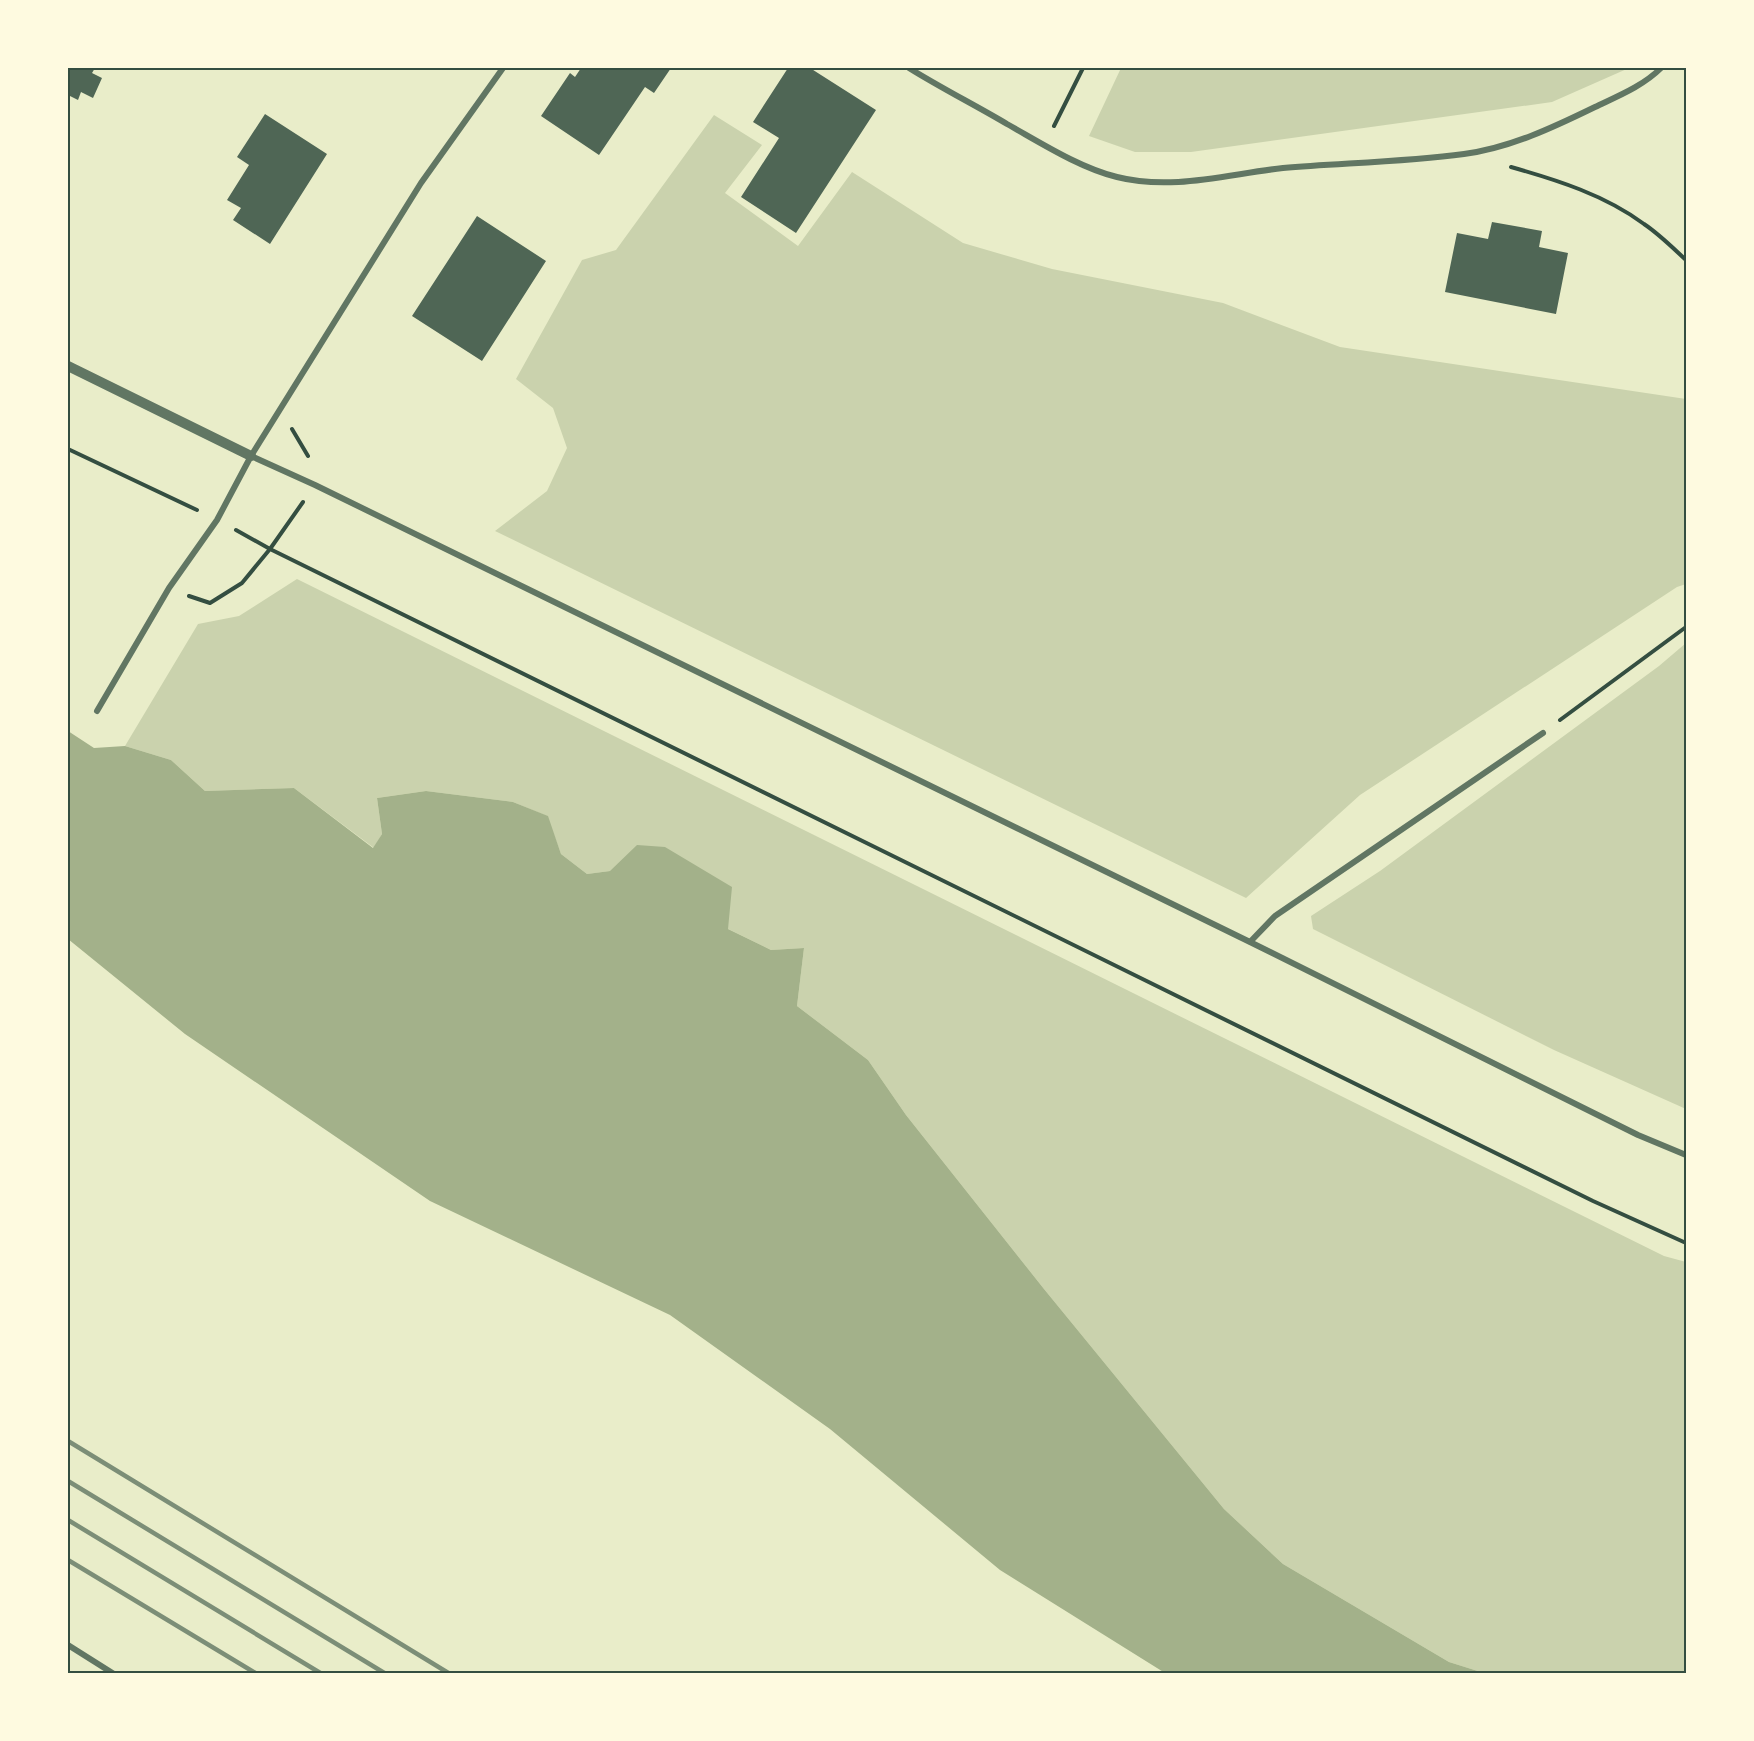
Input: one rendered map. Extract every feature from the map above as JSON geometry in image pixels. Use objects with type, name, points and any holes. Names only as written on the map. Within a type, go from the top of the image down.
[{"type":"street","points":[[98,711],[169,588],[217,520],[251,456],[421,183],[503,68]]},
{"type":"street","points":[[909,68],[1045,145],[1115,177],[1140,182],[1170,184],[1281,169],[1465,154],[1526,138],[1633,89],[1661,68]]},
{"type":"street","points":[[68,366],[1250,942],[1638,1135],[1686,1155]]},
{"type":"street","points":[[1250,942],[1275,916],[1543,733]]},
{"type":"street","points":[[68,1645],[114,1674]]},
{"type":"path","points":[[1045,145],[1083,68]]},
{"type":"path","points":[[1510,167],[1566,183],[1612,204],[1644,223],[1686,260]]},
{"type":"path","points":[[169,588],[210,603],[242,583],[270,549],[315,485],[317,472],[281,411]]},
{"type":"path","points":[[68,450],[217,520],[270,549],[1593,1201],[1686,1243]]},
{"type":"path","points":[[1543,733],[1686,627]]},
{"type":"shaded area","points":[[1121,68],[1629,68],[1552,102],[1191,152],[1135,152],[1089,136]]},
{"type":"shaded area","points":[[714,115],[762,145],[725,193],[798,246],[852,172],[963,243],[1052,269],[1223,303],[1340,347],[1686,399],[1686,584],[1677,587],[1360,795],[1246,898],[495,531],[547,491],[567,448],[553,408],[516,379],[582,260],[616,250]]},
{"type":"shaded area","points":[[297,579],[1664,1256],[1686,1262],[1686,1673],[1484,1673],[1449,1662],[1283,1564],[1224,1509],[1044,1289],[906,1115],[868,1060],[797,1006],[804,948],[771,950],[610,871],[587,874],[561,854],[547,816],[513,802],[426,791],[377,798],[382,834],[374,848],[294,788],[205,791],[171,760],[125,746],[198,624],[239,616]]},
{"type":"shaded area","points":[[1686,643],[1686,1109],[1554,1050],[1313,929],[1311,916],[1380,871],[1659,666]]},
{"type":"shaded area","points":[[68,731],[94,748],[125,746],[171,760],[205,791],[294,788],[373,848],[382,834],[377,798],[426,791],[513,802],[548,816],[561,854],[587,874],[610,871],[637,845],[665,847],[732,887],[728,929],[771,950],[804,948],[797,1006],[868,1060],[906,1115],[1044,1289],[1224,1509],[1283,1564],[1449,1662],[1484,1673],[1165,1673],[1000,1570],[830,1429],[670,1315],[430,1201],[185,1034],[68,939]]},
{"type":"building","points":[[68,68],[95,68],[92,73],[102,78],[93,98],[81,92],[78,100],[68,95]]},
{"type":"building","points":[[581,68],[671,68],[654,93],[645,87],[599,155],[541,116],[570,73],[575,77]]},
{"type":"building","points":[[788,68],[810,68],[876,110],[796,233],[741,197],[779,138],[753,122]]},
{"type":"building","points":[[265,114],[327,154],[270,244],[233,220],[241,208],[227,200],[249,165],[237,157]]},
{"type":"building","points":[[477,216],[546,261],[482,361],[412,316]]},
{"type":"building","points":[[1492,222],[1542,231],[1539,247],[1568,253],[1556,314],[1445,292],[1457,233],[1488,239]]},
{"type":"railway","points":[[68,1441],[450,1674]]},
{"type":"railway","points":[[68,1481],[386,1674]]},
{"type":"railway","points":[[68,1520],[322,1674]]},
{"type":"railway","points":[[68,1560],[257,1674]]}]
